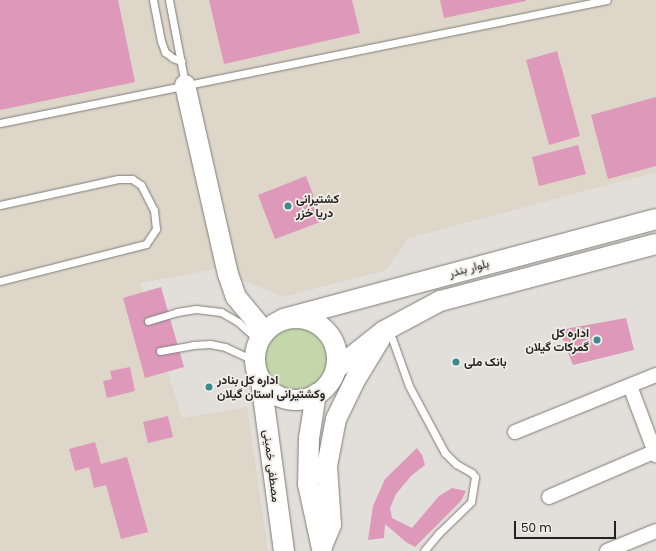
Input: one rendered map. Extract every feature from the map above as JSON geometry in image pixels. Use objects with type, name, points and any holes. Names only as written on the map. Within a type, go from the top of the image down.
[{"type":"main road","points":[[185,85],[228,274],[236,297],[262,336]]},
{"type":"main road","name":"بلوار بندر","points":[[283,319],[656,219]]},
{"type":"main road","name":"بلوار بندر","points":[[336,369],[386,330],[440,301],[656,244]]},
{"type":"main road","points":[[304,318],[324,328],[331,337],[337,358],[336,369],[332,379],[316,394],[296,400],[286,399],[276,395],[261,381],[255,361],[255,351],[262,336],[272,325],[283,319],[304,318]]},
{"type":"main road","points":[[322,549],[331,525],[327,466],[336,419],[355,380],[372,356],[386,330]]},
{"type":"main road","name":"مصطفی خمینی","points":[[261,381],[284,551]]},
{"type":"main road","points":[[316,394],[309,438],[308,484],[322,549]]},
{"type":"street","points":[[515,432],[656,376]]},
{"type":"street","points":[[549,497],[656,452],[630,386]]},
{"type":"street","points":[[607,551],[656,531]]},
{"type":"lane","points":[[153,0],[161,41],[165,52],[172,58],[181,61]]},
{"type":"lane","points":[[170,0],[185,85]]},
{"type":"lane","points":[[0,123],[607,0]]},
{"type":"lane","points":[[0,205],[118,179],[132,179],[141,185],[154,210],[156,229],[146,244],[0,281]]},
{"type":"lane","points":[[148,321],[177,312],[196,309],[220,312],[262,336]]},
{"type":"lane","points":[[386,330],[409,386],[445,452],[456,464],[472,472],[474,477],[471,502],[443,528],[424,551]]},
{"type":"lane","points":[[160,352],[192,345],[210,344],[225,347],[255,361]]},
{"type":"shaded area","points":[[0,0],[656,0],[656,172],[409,238],[386,270],[283,297],[215,269],[140,283],[182,418],[247,407],[268,551],[0,551]]},
{"type":"green space","points":[[296,323],[309,326],[321,333],[328,345],[331,358],[328,371],[321,383],[309,390],[296,393],[283,390],[271,383],[264,371],[261,358],[264,345],[271,333],[283,326]]},
{"type":"building","points":[[0,0],[118,0],[135,82],[0,110]]},
{"type":"building","points":[[209,0],[352,0],[360,33],[224,64]]},
{"type":"building","points":[[440,0],[526,0],[526,1],[444,18]]},
{"type":"building","points":[[557,51],[580,136],[549,145],[526,60]]},
{"type":"building","points":[[656,97],[656,166],[608,179],[591,115]]},
{"type":"building","points":[[578,145],[586,174],[539,186],[532,157]]},
{"type":"building","points":[[306,176],[323,221],[275,239],[258,195]]},
{"type":"building","points":[[161,287],[184,367],[145,378],[123,298]]},
{"type":"building","name":"اداره کل گمرکات گیلان","points":[[626,318],[634,350],[573,365],[559,330]]},
{"type":"building","points":[[130,367],[135,391],[107,398],[103,381],[112,379],[110,371]]},
{"type":"building","points":[[168,416],[173,437],[148,443],[143,422]]},
{"type":"building","points":[[95,442],[101,464],[127,457],[148,532],[121,539],[106,485],[94,488],[89,467],[75,471],[69,449]]},
{"type":"building","points":[[417,448],[422,455],[425,465],[411,476],[396,494],[390,508],[392,518],[412,528],[439,496],[452,488],[466,491],[461,501],[415,547],[406,542],[385,524],[384,538],[368,540],[373,506],[385,479]]},
{"type":"place","name":"کشتیرانی دریا خزر","points":[[288,206]]},
{"type":"place","name":"اداره کل گمرکات گیلان","points":[[597,340]]},
{"type":"place","name":"بانک ملی","points":[[456,362]]},
{"type":"place","name":"اداره کل بنادر وکشتیرانی استان گیلان","points":[[209,387]]}]
